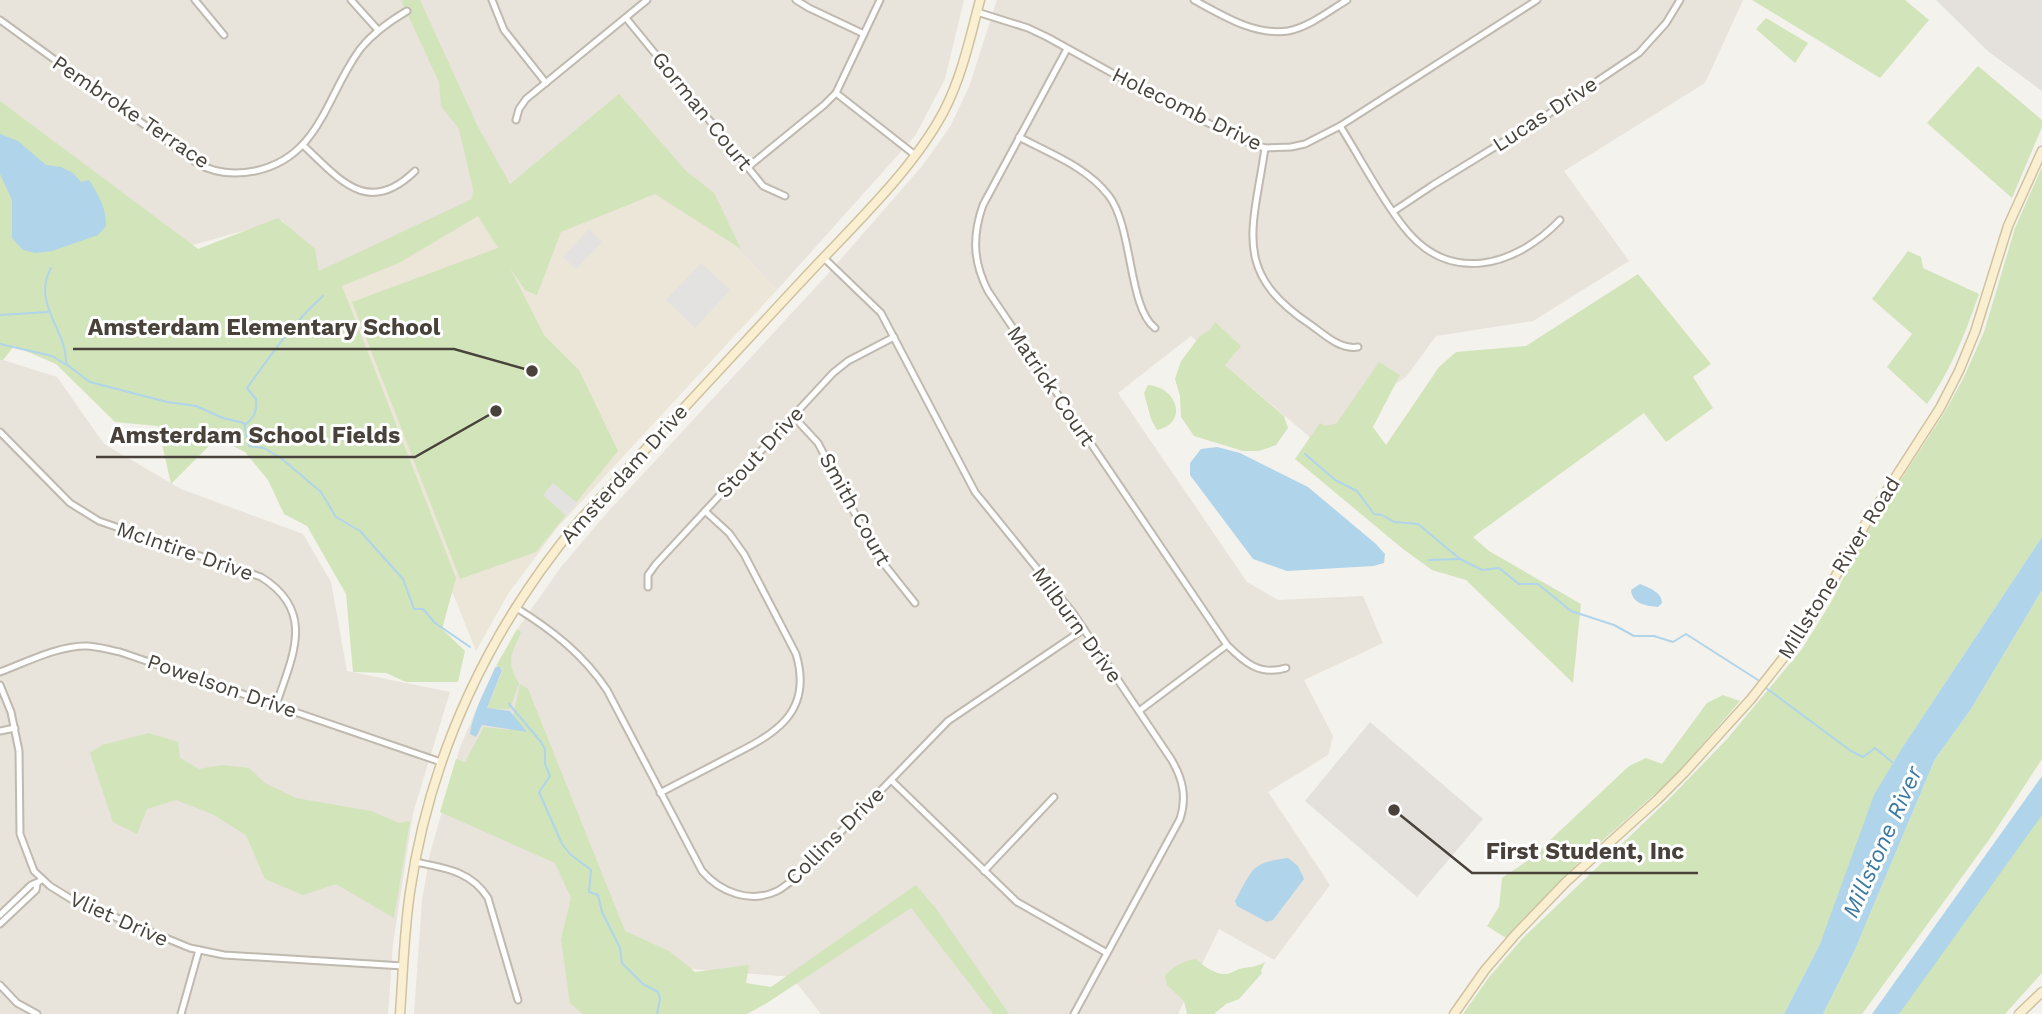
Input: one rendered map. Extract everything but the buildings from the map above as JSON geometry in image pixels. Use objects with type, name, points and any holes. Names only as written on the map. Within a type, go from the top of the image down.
[{"type":"street","points":[[195,0],[224,35]]},
{"type":"street","points":[[351,0],[378,30]]},
{"type":"street","points":[[492,0],[504,30],[546,83]]},
{"type":"street","points":[[516,120],[526,99],[647,0]]},
{"type":"street","points":[[796,0],[864,34]]},
{"type":"street","points":[[748,167],[836,93],[880,0]]},
{"type":"street","name":"Amsterdam Drive","points":[[400,1014],[415,862],[428,806],[441,762],[471,688],[515,607],[580,520],[824,258],[915,155],[937,124],[952,94],[980,0]]},
{"type":"street","points":[[1194,0],[1240,24],[1287,31],[1315,20],[1347,0]]},
{"type":"street","name":"Holecomb Drive","points":[[977,12],[1028,28],[1159,99],[1249,143],[1277,149],[1305,144],[1340,126],[1537,0]]},
{"type":"street","name":"Lucas Drive","points":[[1394,211],[1433,184],[1547,115],[1639,53],[1666,23],[1680,0]]},
{"type":"street","name":"Pembroke Terrace","points":[[0,20],[203,166],[229,173],[265,169],[281,162],[303,145],[316,129],[360,50],[378,30],[407,10]]},
{"type":"street","name":"Gorman Court","points":[[626,18],[763,186],[785,196]]},
{"type":"street","name":"Matrick Court","points":[[1067,49],[979,216],[975,251],[981,277],[1116,484],[1227,645],[1255,669],[1268,671],[1286,668]]},
{"type":"street","points":[[836,93],[915,155]]},
{"type":"street","points":[[1340,126],[1404,226],[1426,248],[1453,261],[1465,264],[1489,263],[1512,256],[1550,231],[1560,220]]},
{"type":"street","points":[[1019,137],[1092,177],[1110,198],[1119,214],[1143,312],[1155,328]]},
{"type":"street","points":[[303,145],[337,177],[350,186],[367,192],[386,192],[401,185],[415,171]]},
{"type":"street","points":[[1265,148],[1252,236],[1255,260],[1264,283],[1277,299],[1322,333],[1343,346],[1358,347]]},
{"type":"street","name":"Millstone River Road","points":[[1454,1014],[1515,935],[1566,882],[1684,772],[1751,699],[1803,633],[1866,523],[1951,388],[1975,332],[2008,226],[2042,151]]},
{"type":"street","name":"Milburn Drive","points":[[824,258],[876,306],[975,492],[1084,629],[1178,772],[1184,795],[1183,808],[1170,838],[1074,1014]]},
{"type":"street","name":"Stout Drive","points":[[648,587],[648,575],[656,564],[841,366],[894,337]]},
{"type":"street","name":"Smith Court","points":[[793,416],[813,436],[876,554],[915,603]]},
{"type":"street","name":"McIntire Drive","points":[[0,432],[78,509],[114,528],[261,577],[275,586],[290,604],[296,623],[294,647],[276,705]]},
{"type":"street","points":[[660,793],[772,734],[791,714],[800,688],[796,654],[744,554],[729,533],[705,511]]},
{"type":"street","name":"Collins Drive","points":[[515,607],[565,641],[598,677],[694,858],[710,880],[737,894],[758,896],[778,891],[799,875],[938,731],[964,708],[1084,629]]},
{"type":"street","points":[[1139,712],[1227,645]]},
{"type":"street","name":"Powelson Drive","points":[[0,672],[55,651],[91,646],[120,652],[441,762]]},
{"type":"street","name":"Vliet Drive","points":[[0,685],[15,728],[19,751],[20,834],[40,882],[174,943],[199,950],[237,956],[403,966]]},
{"type":"street","points":[[0,732],[15,728]]},
{"type":"street","points":[[891,780],[1027,910],[1107,953]]},
{"type":"street","points":[[984,871],[1054,797]]},
{"type":"street","points":[[415,862],[461,872],[483,890],[488,898],[518,1000]]},
{"type":"street","points":[[0,915],[31,885],[40,882]]},
{"type":"street","points":[[0,925],[36,890],[40,882]]},
{"type":"street","points":[[181,1014],[199,950]]},
{"type":"street","points":[[0,985],[17,1003],[37,1014]]},
{"type":"street","points":[[2019,1014],[2042,992]]},
{"type":"shaded area","points":[[0,0],[964,0],[945,79],[915,136],[777,290],[609,113],[487,199],[329,284],[282,220],[0,299]]},
{"type":"shaded area","points":[[997,0],[1743,0],[1705,83],[1564,171],[1629,261],[1533,321],[1436,336],[1406,377],[1312,439],[1191,336],[1118,393],[1247,582],[1278,600],[1363,596],[1383,643],[1304,680],[1333,736],[1328,755],[1268,792],[1330,885],[1274,960],[1219,929],[1178,1014],[821,1014],[792,977],[681,968],[598,1014],[414,1014],[422,901],[430,854],[460,747],[495,667],[520,625],[561,567],[606,514],[827,275],[923,165],[951,125],[969,87]]},
{"type":"shaded area","points":[[1936,0],[2042,0],[2042,91],[1989,52]]},
{"type":"shaded area","points":[[609,113],[777,290],[557,528],[508,594],[476,651],[329,284],[487,199]]},
{"type":"shaded area","points":[[589,229],[602,242],[576,269],[563,257]]},
{"type":"shaded area","points":[[701,263],[730,290],[695,328],[666,300]]},
{"type":"shaded area","points":[[0,359],[57,377],[104,444],[181,489],[303,534],[331,582],[347,671],[450,692],[413,813],[393,944],[388,1014],[0,1014]]},
{"type":"shaded area","points":[[553,483],[577,503],[566,516],[543,495]]},
{"type":"shaded area","points":[[1370,722],[1483,819],[1417,897],[1305,801]]},
{"type":"green space","points":[[401,0],[420,0],[478,127],[510,184],[619,94],[686,171],[714,193],[741,249],[655,194],[561,232],[537,295],[525,290],[510,268],[544,335],[579,370],[618,451],[536,552],[460,579],[352,302],[498,248],[478,216],[399,263],[342,286],[456,578],[442,629],[465,651],[458,682],[406,682],[386,673],[353,672],[346,594],[307,526],[284,514],[268,480],[245,452],[217,438],[171,484],[158,426],[115,422],[56,364],[14,346],[3,360],[0,360],[0,101],[198,249],[278,218],[315,249],[319,271],[472,199],[473,189],[459,129],[441,106],[439,82]]},
{"type":"green space","points":[[1752,0],[1905,0],[1929,20],[1880,78]]},
{"type":"green space","points":[[1766,18],[1808,43],[1795,63],[1756,29]]},
{"type":"green space","points":[[1978,66],[2042,120],[2042,127],[2012,198],[1927,123]]},
{"type":"green space","points":[[2042,167],[2042,537],[1904,745],[1820,944],[1784,1014],[1463,1014],[1490,976],[1522,939],[1669,799],[1727,739],[1802,649],[1830,604],[1867,532],[1946,410],[1964,377],[1984,332],[2015,228]]},
{"type":"green space","points":[[1908,251],[1921,257],[1923,268],[1979,294],[1957,351],[1927,404],[1887,367],[1912,334],[1872,299]]},
{"type":"green space","points":[[1638,274],[1711,364],[1693,377],[1713,408],[1666,442],[1644,413],[1473,537],[1489,551],[1581,604],[1573,683],[1466,580],[1432,570],[1295,459],[1320,423],[1325,426],[1337,423],[1379,362],[1400,375],[1373,427],[1386,445],[1439,367],[1456,352],[1526,346]]},
{"type":"green space","points":[[1215,322],[1241,346],[1225,365],[1284,416],[1288,428],[1276,445],[1259,451],[1243,451],[1194,436],[1181,417],[1180,396],[1175,379],[1181,361],[1200,336],[1210,330]]},
{"type":"green space","points":[[1148,385],[1166,392],[1175,406],[1173,420],[1157,430],[1144,393]]},
{"type":"green space","points":[[2042,590],[2042,759],[1991,837],[1862,1014],[1823,1014],[1854,952],[1935,759],[1971,709]]},
{"type":"green space","points":[[517,629],[521,632],[511,663],[519,683],[510,709],[487,709],[503,669],[497,665]]},
{"type":"green space","points":[[520,684],[528,689],[625,931],[669,951],[695,972],[749,965],[746,983],[771,987],[916,885],[937,910],[1009,1014],[993,1014],[911,908],[747,1014],[583,1014],[570,1003],[561,939],[571,898],[555,863],[440,812],[456,759],[465,762],[484,727],[510,730]]},
{"type":"green space","points":[[1723,695],[1740,701],[1676,775],[1583,858],[1506,938],[1487,926],[1499,907],[1502,878],[1530,859],[1629,766],[1646,758],[1662,764],[1707,703]]},
{"type":"green space","points":[[149,733],[178,742],[180,758],[199,769],[222,765],[249,768],[265,783],[296,798],[371,811],[399,823],[410,821],[394,918],[336,884],[303,895],[265,879],[246,835],[212,814],[176,800],[147,809],[137,834],[113,822],[90,753],[102,745]]},
{"type":"green space","points":[[2042,814],[2042,973],[2005,1014],[1897,1014]]},
{"type":"green space","points":[[1196,959],[1210,970],[1223,974],[1265,962],[1262,973],[1239,999],[1226,1004],[1214,1014],[1187,1014],[1184,1001],[1167,985],[1165,976],[1179,964]]},
{"type":"water","points":[[0,134],[18,141],[46,165],[61,167],[73,173],[81,182],[89,180],[105,213],[106,226],[98,235],[52,251],[35,253],[23,250],[12,238],[12,200],[0,174]]},
{"type":"water","points":[[1217,447],[1240,453],[1308,487],[1376,544],[1385,554],[1384,563],[1287,571],[1253,559],[1190,475],[1190,463],[1201,449]]},
{"type":"water","name":"Millstone River","points":[[2042,537],[2042,590],[1971,709],[1935,759],[1854,952],[1823,1014],[1784,1014],[1820,944],[1874,795],[1904,745]]},
{"type":"water","points":[[1640,584],[1660,596],[1662,603],[1658,607],[1645,605],[1634,598],[1631,590]]},
{"type":"water","points":[[499,666],[502,670],[487,708],[510,711],[527,732],[482,725],[476,737],[470,734],[474,717],[495,668]]},
{"type":"water","points":[[2042,776],[2042,815],[1899,1014],[1872,1014]]},
{"type":"water","points":[[1288,858],[1298,866],[1304,879],[1273,920],[1267,922],[1237,906],[1235,901],[1254,869],[1266,862]]},
{"type":"waterway","points":[[51,268],[45,294],[62,340],[66,364],[90,382],[167,402],[196,406],[223,418],[244,423],[249,446],[264,448],[282,459],[321,492],[336,517],[360,531],[403,579],[414,609],[423,609],[435,623],[470,647]]},
{"type":"waterway","points":[[246,424],[256,410],[256,399],[247,388],[273,352],[323,296]]},
{"type":"waterway","points":[[0,315],[48,312]]},
{"type":"waterway","points":[[0,344],[52,356],[65,364]]},
{"type":"waterway","points":[[1305,454],[1335,480],[1357,491],[1374,514],[1394,522],[1418,524],[1460,559],[1482,570],[1499,568],[1519,584],[1538,584],[1571,611],[1614,625],[1634,636],[1654,636],[1673,642],[1686,634],[1758,680]]},
{"type":"waterway","points":[[1429,560],[1459,559]]},
{"type":"waterway","name":"Millstone River","points":[[1766,688],[1851,751],[1863,757],[1875,748],[1892,762]]},
{"type":"waterway","points":[[509,704],[545,749],[545,764],[550,776],[539,792],[562,844],[570,854],[591,870],[589,892],[598,895],[602,912],[620,948],[622,963],[643,984],[658,992],[660,999],[657,1014]]},
{"type":"place","name":"Amsterdam Elementary School","points":[[532,371]]},
{"type":"place","name":"Amsterdam School Fields","points":[[496,411]]},
{"type":"place","name":"First Student, Inc","points":[[1394,810]]}]
